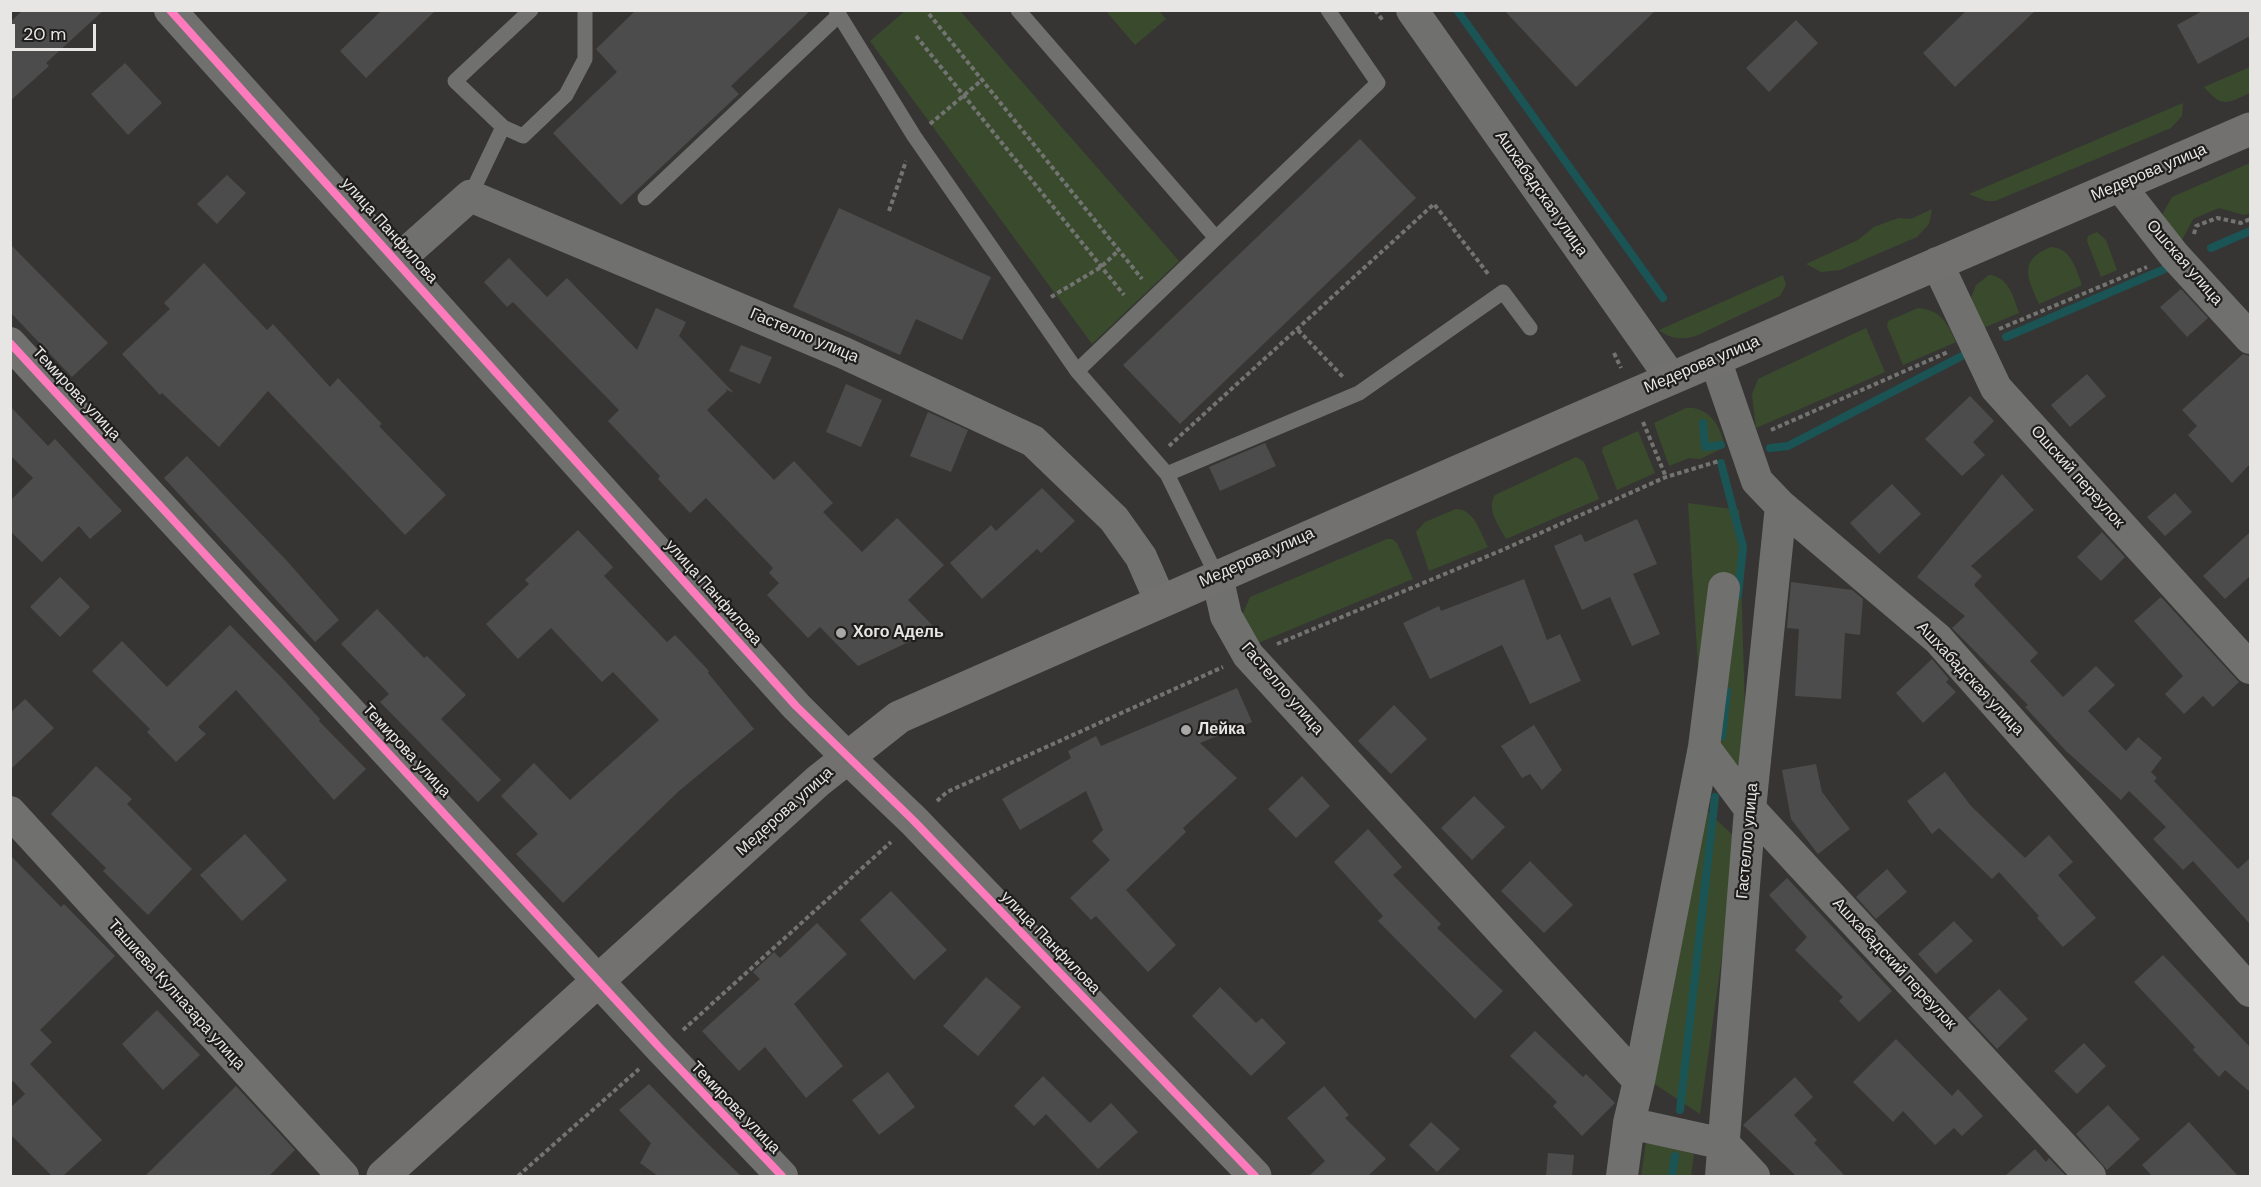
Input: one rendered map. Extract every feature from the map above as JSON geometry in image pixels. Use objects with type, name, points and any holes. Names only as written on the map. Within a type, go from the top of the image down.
[{"type":"main road","name":"Медерова улица","points":[[383,1176],[846,756],[899,717],[1160,600],[2250,129]]},
{"type":"main road","name":"улица Панфилова","points":[[846,756],[914,821],[1255,1176]]},
{"type":"street","name":"улица Панфилова","points":[[171,10],[796,705],[846,756]]},
{"type":"street","name":"Ашхабадская улица","points":[[1400,20],[1671,378]]},
{"type":"street","name":"Ошская улица","points":[[2120,186],[2174,255],[2250,338]]},
{"type":"street","points":[[398,260],[470,196]]},
{"type":"street","name":"Гастелло улица","points":[[470,196],[844,353],[1033,441],[1114,519],[1141,557],[1160,600]]},
{"type":"street","name":"Ошский переулок","points":[[1937,263],[1996,388],[2250,668]]},
{"type":"street","name":"Темирова улица","points":[[10,342],[661,1049],[782,1176]]},
{"type":"street","name":"Ашхабадская улица","points":[[1715,359],[1757,481],[1782,506],[1938,639],[2250,991]]},
{"type":"street","name":"Гастелло улица","points":[[1721,1176],[1750,809],[1782,506]]},
{"type":"street","name":"Гастелло улица","points":[[1217,576],[1226,616],[1248,655],[1640,1081]]},
{"type":"street","points":[[1622,1176],[1629,1123],[1640,1081],[1704,747],[1724,588]]},
{"type":"street","name":"Ашхабадский переулок","points":[[1704,747],[1750,809],[2090,1176]]},
{"type":"street","name":"Ташиева Кулназара улица","points":[[10,812],[343,1176]]},
{"type":"street","points":[[1629,1123],[1724,1144],[1754,1176]]},
{"type":"lane","points":[[531,10],[455,81],[503,127],[523,136],[566,95],[585,59],[585,10]]},
{"type":"lane","points":[[1018,10],[1216,238]]},
{"type":"lane","points":[[1077,371],[1378,83],[1328,10]]},
{"type":"lane","points":[[645,198],[838,13],[914,136],[1077,371],[1153,461],[1167,474],[1217,576]]},
{"type":"lane","points":[[470,196],[503,127]]},
{"type":"lane","points":[[1167,474],[1359,393],[1503,292],[1530,328]]},
{"type":"path","points":[[1376,10],[1400,20]]},
{"type":"path","points":[[929,14],[1155,296]]},
{"type":"path","points":[[916,36],[1138,312]]},
{"type":"path","points":[[889,211],[914,136],[982,80]]},
{"type":"path","points":[[1153,461],[1434,204],[1503,292]]},
{"type":"path","points":[[519,1176],[947,792],[1248,655],[1500,551],[1666,477],[1730,458],[1760,435],[1972,340],[2189,248],[2196,226],[2217,218],[2241,224],[2250,219]]},
{"type":"path","points":[[1033,308],[1101,267],[1119,250]]},
{"type":"path","points":[[1298,330],[1359,393]]},
{"type":"path","points":[[1609,342],[1666,477]]},
{"type":"green space","points":[[905,11],[960,11],[1179,261],[1092,344],[870,41]]},
{"type":"green space","points":[[1106,11],[1159,11],[1166,19],[1135,45]]},
{"type":"green space","points":[[2250,67],[2250,93],[2226,102],[2216,99],[2204,87]]},
{"type":"green space","points":[[2183,103],[2182,116],[2171,128],[1995,201],[1986,201],[1969,194]]},
{"type":"green space","points":[[2250,163],[2250,213],[2244,215],[2219,208],[2193,219],[2181,242],[2164,220],[2163,213],[2172,197]]},
{"type":"green space","points":[[1932,209],[1929,224],[1917,237],[1840,270],[1821,272],[1806,264],[1858,240],[1874,227],[1899,218],[1911,219]]},
{"type":"green space","points":[[2097,232],[2106,240],[2117,270],[2101,277],[2087,241],[2088,236]]},
{"type":"green space","points":[[2051,247],[2058,248],[2068,255],[2082,285],[2039,304],[2031,286],[2028,270],[2034,258]]},
{"type":"green space","points":[[1783,275],[1786,285],[1780,296],[1698,335],[1678,338],[1668,336],[1659,330]]},
{"type":"green space","points":[[1989,275],[2006,283],[2019,313],[1983,328],[1971,298],[1976,285]]},
{"type":"green space","points":[[1918,308],[1932,311],[1942,318],[1956,342],[1903,365],[1887,326],[1888,321]]},
{"type":"green space","points":[[1866,328],[1885,372],[1756,428],[1752,394],[1758,379]]},
{"type":"green space","points":[[1686,408],[1701,410],[1713,419],[1725,447],[1700,459],[1689,458],[1669,466],[1654,423]]},
{"type":"green space","points":[[1638,431],[1655,473],[1617,490],[1602,451],[1603,447]]},
{"type":"green space","points":[[1576,457],[1584,462],[1599,499],[1506,539],[1493,512],[1495,495]]},
{"type":"green space","points":[[1688,503],[1739,510],[1747,778],[1702,732]]},
{"type":"green space","points":[[1456,509],[1468,513],[1488,547],[1429,571],[1416,532],[1425,522]]},
{"type":"green space","points":[[1387,539],[1392,539],[1397,543],[1413,579],[1258,643],[1242,616],[1250,597]]},
{"type":"green space","points":[[1693,798],[1738,840],[1700,1114],[1653,1083]]},
{"type":"green space","points":[[1646,1142],[1694,1154],[1691,1176],[1641,1176]]},
{"type":"building","points":[[23,10],[104,10],[46,63],[49,66],[10,101],[10,22]]},
{"type":"building","points":[[382,10],[436,10],[366,78],[340,51]]},
{"type":"building","points":[[636,10],[811,10],[731,86],[739,94],[621,205],[553,133],[617,72],[596,49]]},
{"type":"building","points":[[1504,10],[1656,10],[1576,87]]},
{"type":"building","points":[[1967,10],[2036,10],[1955,87],[1923,53]]},
{"type":"building","points":[[2204,10],[2250,10],[2250,36],[2198,64],[2177,25]]},
{"type":"building","points":[[1796,20],[1818,43],[1769,92],[1746,68]]},
{"type":"building","points":[[125,63],[162,103],[128,135],[91,94]]},
{"type":"building","points":[[1360,139],[1416,198],[1180,424],[1123,365]]},
{"type":"building","points":[[227,175],[246,193],[217,224],[197,204]]},
{"type":"building","points":[[839,208],[991,277],[962,340],[916,319],[900,355],[793,307]]},
{"type":"building","points":[[10,244],[108,343],[72,377],[10,312]]},
{"type":"building","points":[[509,258],[547,297],[567,278],[637,350],[656,308],[686,322],[679,336],[734,393],[725,389],[727,391],[707,410],[774,480],[794,461],[833,503],[823,512],[862,552],[897,518],[944,565],[908,600],[936,629],[858,666],[820,627],[808,638],[767,595],[779,583],[769,573],[773,568],[706,498],[690,513],[658,479],[660,476],[608,421],[619,410],[513,302],[507,307],[484,282]]},
{"type":"building","points":[[204,263],[267,330],[273,324],[330,387],[338,378],[382,424],[379,426],[446,495],[405,535],[268,391],[219,447],[162,393],[160,395],[122,354],[170,309],[164,303]]},
{"type":"building","points":[[2181,289],[2208,318],[2187,337],[2160,307]]},
{"type":"building","points":[[741,345],[772,357],[760,384],[729,371]]},
{"type":"building","points":[[2243,354],[2250,356],[2250,464],[2232,483],[2188,435],[2197,426],[2182,410]]},
{"type":"building","points":[[2087,374],[2106,396],[2070,427],[2051,405]]},
{"type":"building","points":[[846,384],[882,400],[861,447],[826,432]]},
{"type":"building","points":[[1970,396],[1994,421],[1973,442],[1985,455],[1962,476],[1925,439]]},
{"type":"building","points":[[10,406],[48,446],[55,439],[122,511],[90,539],[79,526],[42,562],[10,531],[10,501],[33,478],[10,455]]},
{"type":"building","points":[[928,412],[968,430],[951,472],[910,456]]},
{"type":"building","points":[[1265,443],[1276,466],[1220,491],[1209,467]]},
{"type":"building","points":[[187,456],[287,561],[339,620],[315,642],[164,478]]},
{"type":"building","points":[[2002,474],[2034,510],[1971,566],[1982,576],[1974,585],[2038,653],[2030,661],[2063,697],[2096,666],[2115,685],[2088,711],[2126,751],[2138,737],[2162,758],[2151,772],[2157,778],[2154,781],[2238,869],[2250,858],[2250,924],[2193,861],[2183,870],[2153,839],[2166,827],[2129,791],[2121,800],[2066,751],[2025,707],[2028,705],[1952,628],[1965,616],[1917,577]]},
{"type":"building","points":[[1892,484],[1921,514],[1879,554],[1850,523]]},
{"type":"building","points":[[1042,488],[1075,521],[1041,553],[1037,549],[982,599],[950,563],[991,525],[996,531]]},
{"type":"building","points":[[2175,493],[2192,512],[2165,536],[2147,517]]},
{"type":"building","points":[[1637,519],[1657,564],[1633,574],[1660,634],[1632,646],[1610,597],[1582,610],[1554,546],[1581,534],[1585,542]]},
{"type":"building","points":[[578,530],[613,567],[604,576],[667,642],[675,635],[709,671],[708,673],[754,729],[679,791],[563,903],[516,854],[538,834],[501,796],[534,763],[570,800],[659,720],[613,672],[602,682],[551,628],[518,659],[486,624],[529,584],[525,580]]},
{"type":"building","points":[[2102,532],[2125,557],[2101,581],[2077,557]]},
{"type":"building","points":[[2250,532],[2250,576],[2225,599],[2203,576]]},
{"type":"building","points":[[60,577],[90,607],[60,637],[30,607]]},
{"type":"building","points":[[1524,579],[1547,640],[1560,634],[1581,681],[1530,704],[1502,645],[1430,679],[1403,623],[1439,606],[1441,611]]},
{"type":"building","points":[[1791,582],[1852,590],[1863,599],[1860,635],[1845,633],[1841,699],[1795,696],[1799,629],[1787,628]]},
{"type":"building","points":[[2161,597],[2239,682],[2213,707],[2203,696],[2184,714],[2165,694],[2183,676],[2134,621]]},
{"type":"building","points":[[377,609],[424,658],[427,656],[466,695],[441,719],[501,780],[478,802],[380,702],[389,694],[341,644]]},
{"type":"building","points":[[230,625],[366,769],[334,800],[236,690],[198,727],[206,734],[176,762],[147,732],[150,729],[92,671],[122,641],[167,687]]},
{"type":"building","points":[[1932,659],[1949,679],[1946,682],[1956,692],[1923,723],[1896,693]]},
{"type":"building","points":[[1237,688],[1252,722],[1200,743],[1237,778],[1183,828],[1186,832],[1126,890],[1176,945],[1148,972],[1096,916],[1091,920],[1070,898],[1110,860],[1092,841],[1103,830],[1086,791],[1020,830],[1002,799],[1071,758],[1068,751],[1096,736],[1101,746]]},
{"type":"building","points":[[25,699],[54,728],[10,770],[10,713]]},
{"type":"building","points":[[1394,705],[1427,739],[1391,774],[1358,741]]},
{"type":"building","points":[[1534,725],[1562,770],[1542,790],[1530,774],[1522,778],[1501,746]]},
{"type":"building","points":[[1816,764],[1822,792],[1850,829],[1818,854],[1791,819],[1782,770]]},
{"type":"building","points":[[96,766],[132,799],[127,804],[192,869],[148,915],[103,871],[106,868],[51,814]]},
{"type":"building","points":[[1945,772],[1971,806],[2025,858],[2049,835],[2073,862],[2058,875],[2096,918],[2063,947],[2037,918],[2039,916],[1999,872],[1992,879],[1939,828],[1932,834],[1907,801]]},
{"type":"building","points":[[1302,776],[1330,806],[1296,838],[1268,809]]},
{"type":"building","points":[[1474,796],[1505,827],[1472,860],[1441,828]]},
{"type":"building","points":[[1368,829],[1402,867],[1393,875],[1441,924],[1437,928],[1503,991],[1475,1019],[1378,921],[1383,916],[1334,862]]},
{"type":"building","points":[[245,834],[287,880],[242,921],[200,875]]},
{"type":"building","points":[[10,855],[61,907],[64,904],[115,956],[40,1030],[52,1042],[30,1064],[102,1140],[63,1176],[52,1176],[10,1134],[10,1108],[25,1094],[13,1081],[10,1084]]},
{"type":"building","points":[[1530,861],[1573,905],[1544,933],[1501,891]]},
{"type":"building","points":[[1887,869],[1907,892],[1876,919],[1856,897]]},
{"type":"building","points":[[1787,878],[1892,991],[1859,1022],[1839,1001],[1843,997],[1795,950],[1807,937],[1769,895]]},
{"type":"building","points":[[891,891],[947,950],[914,980],[860,920]]},
{"type":"building","points":[[1954,921],[1973,941],[1936,974],[1918,954]]},
{"type":"building","points":[[817,923],[847,954],[794,1004],[843,1066],[806,1098],[765,1047],[739,1071],[702,1031],[760,979],[753,972],[774,952],[780,958]]},
{"type":"building","points":[[2163,955],[2250,1047],[2250,1092],[2225,1070],[2219,1077],[2193,1050],[2195,1047],[2134,982]]},
{"type":"building","points":[[986,977],[1021,1007],[978,1056],[943,1026]]},
{"type":"building","points":[[1220,987],[1256,1023],[1262,1018],[1286,1043],[1251,1076],[1192,1016]]},
{"type":"building","points":[[1999,989],[2028,1019],[1997,1049],[1968,1018]]},
{"type":"building","points":[[157,1010],[200,1055],[163,1090],[122,1044]]},
{"type":"building","points":[[1535,1031],[1583,1077],[1586,1074],[1615,1103],[1582,1136],[1553,1106],[1557,1102],[1510,1056]]},
{"type":"building","points":[[1896,1039],[1952,1096],[1958,1089],[1983,1116],[1962,1136],[1954,1128],[1935,1145],[1903,1111],[1893,1122],[1853,1082]]},
{"type":"building","points":[[2084,1043],[2106,1066],[2077,1094],[2054,1071]]},
{"type":"building","points":[[888,1072],[915,1107],[879,1135],[852,1100]]},
{"type":"building","points":[[1043,1076],[1090,1123],[1111,1103],[1138,1132],[1098,1169],[1046,1114],[1034,1126],[1014,1106]]},
{"type":"building","points":[[1795,1077],[1813,1097],[1794,1115],[1817,1140],[1814,1143],[1845,1176],[1796,1176],[1743,1125]]},
{"type":"building","points":[[649,1084],[741,1176],[658,1176],[640,1163],[651,1143],[619,1110]]},
{"type":"building","points":[[236,1086],[295,1150],[269,1176],[145,1176]]},
{"type":"building","points":[[1324,1086],[1349,1115],[1345,1118],[1386,1159],[1368,1176],[1309,1176],[1325,1161],[1287,1118]]},
{"type":"building","points":[[2108,1105],[2140,1139],[2107,1170],[2076,1134]]},
{"type":"building","points":[[1431,1122],[1460,1149],[1437,1172],[1409,1145]]},
{"type":"building","points":[[2189,1122],[2238,1176],[2152,1176],[2142,1165]]},
{"type":"building","points":[[2035,1149],[2046,1162],[2049,1158],[2066,1176],[2005,1176]]},
{"type":"building","points":[[1548,1153],[1574,1155],[1572,1176],[1546,1176]]},
{"type":"waterway","points":[[1457,10],[1663,298]]},
{"type":"waterway","points":[[2211,248],[2250,231]]},
{"type":"waterway","points":[[2006,337],[2167,268]]},
{"type":"waterway","points":[[1770,448],[1788,446],[1962,356]]},
{"type":"waterway","points":[[1703,423],[1705,447],[1721,445]]},
{"type":"waterway","points":[[1721,463],[1743,547],[1738,595]]},
{"type":"waterway","points":[[1722,736],[1727,691]]},
{"type":"waterway","points":[[1680,1110],[1715,797]]},
{"type":"waterway","points":[[1672,1176],[1675,1156]]},
{"type":"cycle path","points":[[170,10],[796,706],[914,821],[1255,1176]]},
{"type":"cycle path","points":[[10,343],[661,1049],[782,1176]]},
{"type":"place","name":"Хого Адель","points":[[841,633]]},
{"type":"place","name":"Лейка","points":[[1186,730]]}]
